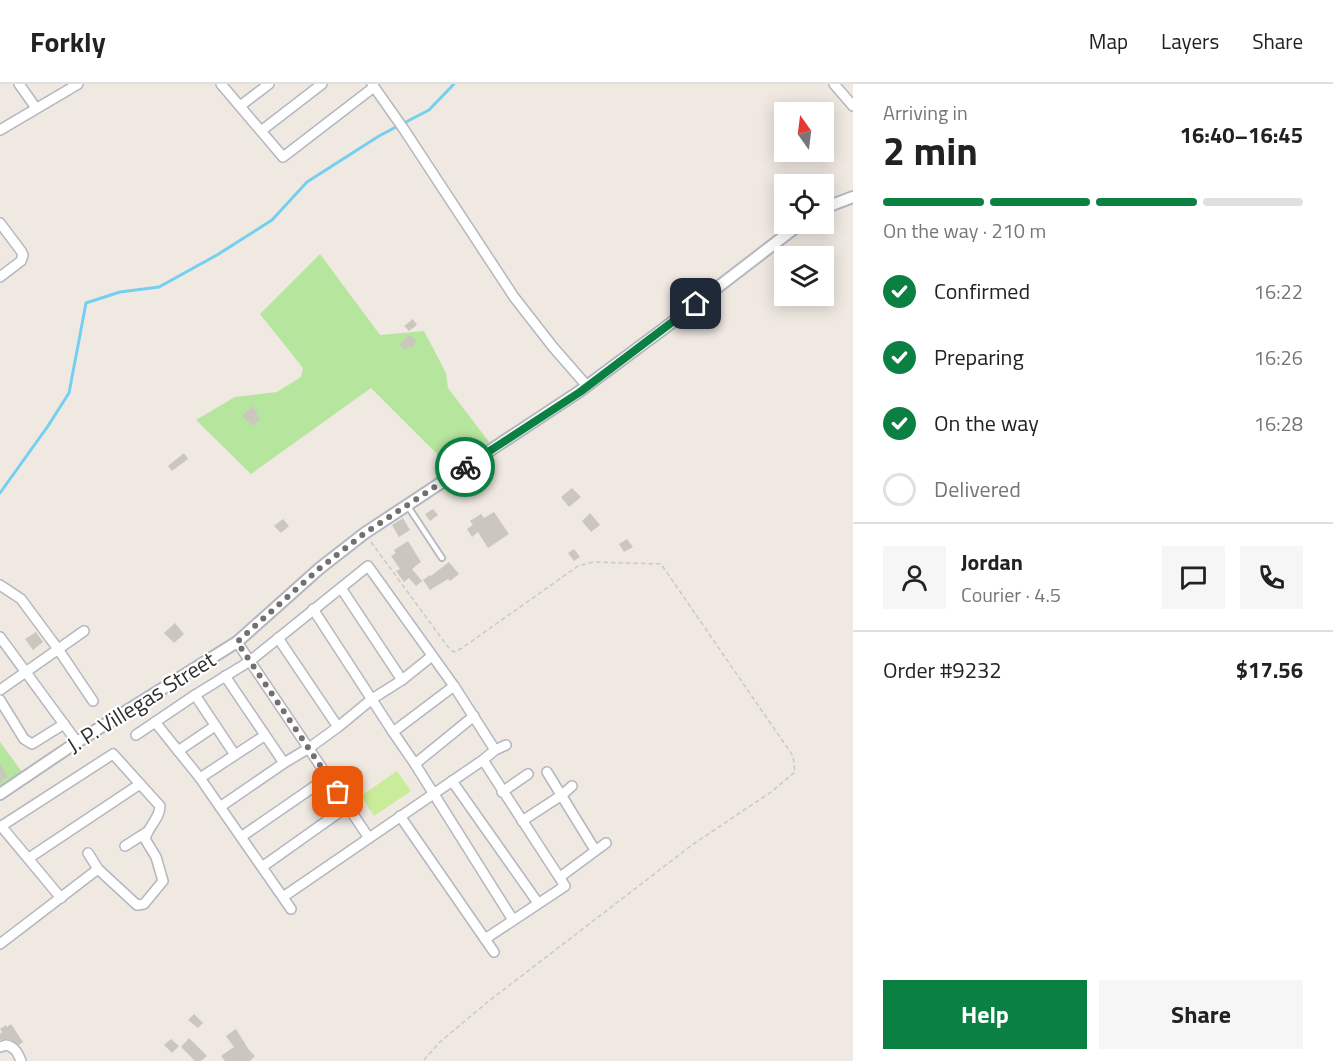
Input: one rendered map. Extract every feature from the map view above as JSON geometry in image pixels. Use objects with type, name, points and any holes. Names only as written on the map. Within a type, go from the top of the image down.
[{"type":"street","points":[[19,84],[36,108]]},
{"type":"street","points":[[0,116],[3,128],[36,108],[64,87],[78,84]]},
{"type":"street","points":[[221,84],[283,156],[373,85],[514,297],[587,386]]},
{"type":"street","points":[[240,106],[269,84]]},
{"type":"street","points":[[261,131],[322,84]]},
{"type":"street","points":[[835,84],[853,106]]},
{"type":"street","points":[[834,204],[853,197]]},
{"type":"street","points":[[0,223],[23,255],[21,261],[0,277]]},
{"type":"street","name":"J. P. Villegas Street","points":[[0,794],[77,742],[237,642],[320,568],[365,533],[587,386],[787,234]]},
{"type":"street","points":[[136,735],[250,661],[368,566],[454,686],[495,750]]},
{"type":"street","points":[[0,585],[21,599],[93,701]]},
{"type":"street","points":[[341,588],[402,680]]},
{"type":"street","points":[[313,609],[416,764],[513,920]]},
{"type":"street","points":[[0,690],[84,631]]},
{"type":"street","points":[[0,637],[77,742]]},
{"type":"street","points":[[278,638],[338,727]]},
{"type":"street","points":[[237,642],[369,838]]},
{"type":"street","points":[[220,807],[309,748],[432,656]]},
{"type":"street","points":[[225,676],[284,763]]},
{"type":"street","points":[[393,732],[454,686]]},
{"type":"street","points":[[195,695],[235,754]]},
{"type":"street","points":[[0,700],[24,739],[32,744],[64,724]]},
{"type":"street","points":[[416,764],[474,716]]},
{"type":"street","points":[[155,722],[200,777],[291,909]]},
{"type":"street","points":[[178,751],[215,726]]},
{"type":"street","points":[[200,777],[264,736]]},
{"type":"street","points":[[283,897],[495,750],[506,745]]},
{"type":"street","points":[[61,898],[1,826],[113,754],[160,806],[160,811],[145,839],[156,857],[164,881],[144,904],[137,905],[98,869],[88,853]]},
{"type":"street","points":[[483,760],[565,885],[485,939]]},
{"type":"street","points":[[547,772],[595,850]]},
{"type":"street","points":[[502,792],[528,774]]},
{"type":"street","points":[[242,837],[328,777]]},
{"type":"street","points":[[452,781],[538,903]]},
{"type":"street","points":[[28,858],[140,784]]},
{"type":"street","points":[[522,821],[572,786]]},
{"type":"street","points":[[262,867],[348,806]]},
{"type":"street","points":[[400,816],[494,952]]},
{"type":"street","points":[[580,825],[587,817]]},
{"type":"street","points":[[125,846],[147,832]]},
{"type":"street","points":[[560,878],[606,843]]},
{"type":"street","points":[[1,941],[98,869]]},
{"type":"street","points":[[0,1047],[6,1045],[17,1051],[21,1061]]},
{"type":"lane","points":[[407,505],[442,558]]},
{"type":"path","points":[[365,533],[448,647],[454,652],[578,566],[593,562],[661,564],[794,756],[795,772],[771,792],[692,845],[485,1004],[440,1042],[423,1061]]},
{"type":"green space","points":[[320,254],[380,335],[424,331],[446,373],[448,388],[489,442],[450,467],[371,388],[251,474],[196,420],[235,397],[277,392],[301,377],[303,368],[260,314]]},
{"type":"green space","points":[[0,742],[22,772],[0,786]]},
{"type":"green space","points":[[397,771],[411,791],[374,816],[361,796]]},
{"type":"building","points":[[413,319],[417,325],[409,331],[404,326]]},
{"type":"building","points":[[409,335],[417,341],[405,350],[400,345]]},
{"type":"building","points":[[253,406],[260,419],[253,426],[242,416]]},
{"type":"building","points":[[184,453],[188,459],[172,471],[168,466]]},
{"type":"building","points":[[572,488],[581,497],[569,507],[561,497]]},
{"type":"building","points":[[433,509],[438,515],[430,521],[425,514]]},
{"type":"building","points":[[494,512],[509,534],[488,548],[478,532],[472,537],[467,529],[473,525],[470,521],[481,514],[484,518]]},
{"type":"building","points":[[590,513],[600,525],[591,532],[582,521]]},
{"type":"building","points":[[403,518],[410,530],[399,537],[392,525]]},
{"type":"building","points":[[283,519],[289,526],[281,533],[274,526]]},
{"type":"building","points":[[627,539],[633,547],[624,552],[619,544]]},
{"type":"building","points":[[408,541],[421,562],[412,569],[422,581],[416,586],[409,578],[404,582],[396,571],[400,569],[391,556],[396,553],[394,550]]},
{"type":"building","points":[[574,549],[580,557],[574,561],[568,553]]},
{"type":"building","points":[[449,562],[459,574],[430,590],[423,580]]},
{"type":"building","points":[[175,623],[184,634],[174,643],[164,633]]},
{"type":"building","points":[[36,632],[43,642],[33,650],[25,639]]},
{"type":"building","points":[[0,764],[8,777],[0,782]]},
{"type":"building","points":[[194,1014],[203,1023],[198,1028],[188,1020]]},
{"type":"building","points":[[11,1024],[23,1042],[19,1045],[8,1039],[0,1040],[2,1032],[0,1029]]},
{"type":"building","points":[[236,1029],[255,1056],[250,1061],[225,1061],[221,1056],[234,1047],[226,1036]]},
{"type":"building","points":[[189,1038],[207,1056],[201,1061],[195,1061],[181,1047]]},
{"type":"building","points":[[171,1039],[179,1046],[172,1053],[164,1045]]},
{"type":"waterway","points":[[404,123],[429,110],[454,84]]},
{"type":"waterway","points":[[0,493],[69,393],[86,303],[120,292],[159,287],[217,255],[272,220],[307,182],[398,126]]},
{"type":"way so far","points":[[338,792],[237,642],[320,568],[365,533],[465,467]]},
{"type":"route","points":[[465,467],[580,392],[696,304]]}]
